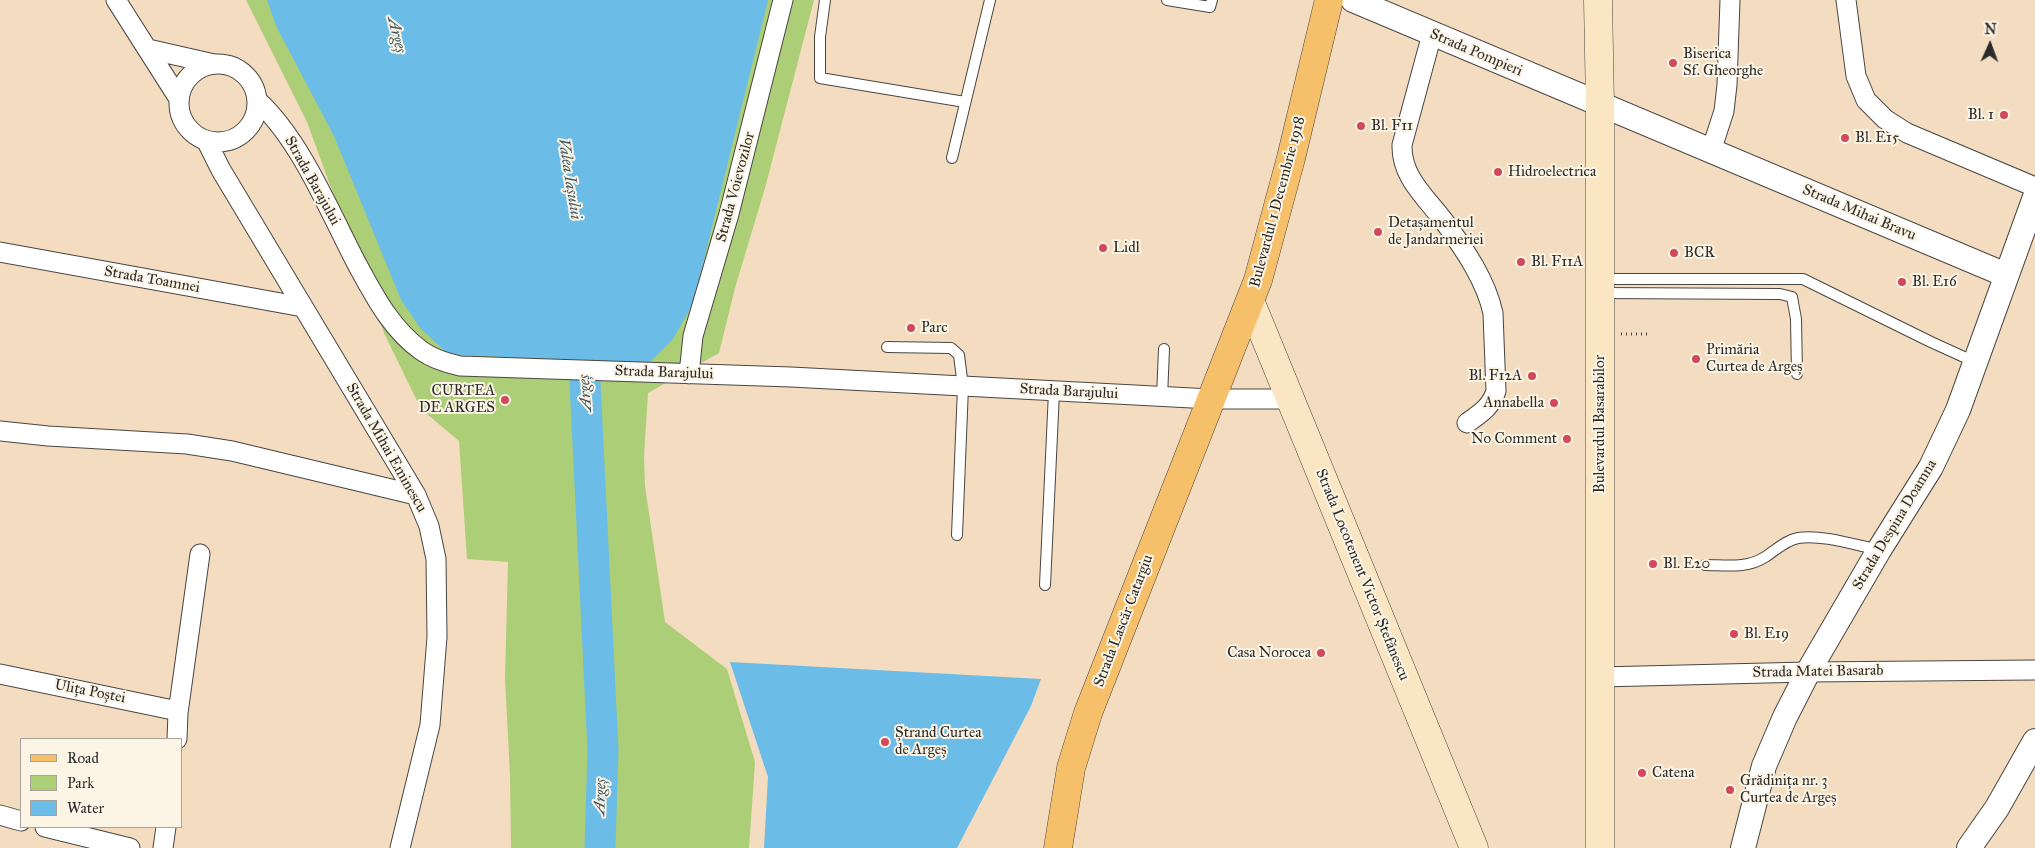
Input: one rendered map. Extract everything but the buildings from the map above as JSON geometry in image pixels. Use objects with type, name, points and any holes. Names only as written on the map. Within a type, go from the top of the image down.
[{"type":"main road","name":"Bulevardul Basarabilor","points":[[1598,0],[1600,105],[1600,848]]},
{"type":"main road","name":"Bulevardul 1 Decembrie 1918","points":[[1211,399],[1251,303],[1273,229],[1333,1]]},
{"type":"main road","name":"Strada Locotenent Victor Ștefănescu","points":[[1251,303],[1474,848]]},
{"type":"main road","name":"Strada Lascăr Catargiu","points":[[1058,848],[1065,798],[1078,740],[1211,399]]},
{"type":"street","points":[[116,0],[179,99]]},
{"type":"street","name":"Strada Voievozilor","points":[[689,374],[693,336],[730,214],[783,0]]},
{"type":"street","points":[[1711,151],[1724,111],[1727,85],[1730,0]]},
{"type":"street","points":[[1846,0],[1856,76],[1866,100],[1885,119],[1907,133],[2035,187]]},
{"type":"street","name":"Strada Pompieri","points":[[1333,1],[1432,34],[1600,105]]},
{"type":"street","points":[[1432,34],[1402,145],[1402,156],[1408,174],[1447,225],[1483,284],[1493,313],[1496,391],[1488,408],[1467,423]]},
{"type":"street","points":[[148,49],[214,64],[227,65],[244,74],[255,89],[258,101],[257,113],[252,124],[245,132],[233,140],[220,143],[206,140],[194,134],[185,125],[180,112],[179,99],[183,86],[190,76],[201,68],[214,64]]},
{"type":"street","name":"Strada Barajului","points":[[258,101],[273,115],[288,135],[375,298],[391,322],[421,351],[445,363],[460,366],[791,377],[1162,397],[1290,399]]},
{"type":"street","name":"Strada Mihai Bravu","points":[[1600,105],[2006,275]]},
{"type":"street","name":"Strada Mihai Eminescu","points":[[206,140],[221,170],[416,495],[429,526],[436,559],[437,637],[430,725],[400,848]]},
{"type":"street","name":"Strada Despina Doamna","points":[[1743,848],[1764,766],[1785,717],[1808,672],[1879,550],[1913,498],[1936,458],[1958,410],[2035,197]]},
{"type":"street","name":"Strada Toamnei","points":[[0,252],[303,307]]},
{"type":"street","points":[[0,431],[48,436],[187,444],[232,451],[416,495]]},
{"type":"street","points":[[177,738],[178,713],[200,554]]},
{"type":"street","name":"Strada Matei Basarab","points":[[1600,677],[1808,672],[2035,670]]},
{"type":"street","name":"Ulița Poștei","points":[[0,674],[154,705],[178,713]]},
{"type":"street","points":[[1969,848],[1997,808],[2035,741]]},
{"type":"street","points":[[0,815],[20,820]]},
{"type":"street","points":[[49,828],[130,848]]},
{"type":"street","points":[[163,848],[166,828]]},
{"type":"lane","points":[[825,0],[820,37],[820,78],[965,102]]},
{"type":"lane","points":[[952,158],[990,0]]},
{"type":"lane","points":[[1166,0],[1210,7],[1212,0]]},
{"type":"lane","points":[[1599,286],[1803,279],[1975,362]]},
{"type":"lane","points":[[1599,286],[1780,294],[1792,297],[1796,319],[1797,374]]},
{"type":"lane","points":[[887,347],[951,348],[959,355],[963,387],[957,535]]},
{"type":"lane","points":[[1162,397],[1164,349]]},
{"type":"lane","points":[[1045,585],[1054,392]]},
{"type":"lane","points":[[1705,565],[1744,566],[1764,558],[1778,547],[1796,538],[1811,536],[1879,550]]},
{"type":"path","points":[[1615,334],[1650,334]]},
{"type":"green space","points":[[246,0],[814,0],[765,188],[735,288],[719,353],[648,393],[644,456],[645,486],[665,622],[727,669],[755,762],[749,848],[511,848],[510,776],[505,678],[508,562],[467,559],[459,441],[421,409],[384,333],[307,122]]},
{"type":"water","name":"Valea Iașului","points":[[267,0],[768,0],[693,304],[673,339],[647,365],[448,354],[421,329],[401,300],[334,136],[277,28]]},
{"type":"water","name":"Ștrand Curtea de Argeș","points":[[730,662],[1041,679],[1031,706],[957,848],[764,848],[768,777]]},
{"type":"waterway","name":"Argeș","points":[[567,342],[584,362],[603,750],[600,848]]},
{"type":"place","name":"Biserica Sf. Gheorghe","points":[[1673,63]]},
{"type":"place","name":"Bl. 1","points":[[2004,115]]},
{"type":"place","name":"Bl. F11","points":[[1361,126]]},
{"type":"place","name":"Bl. E15","points":[[1845,138]]},
{"type":"place","name":"Hidroelectrica","points":[[1498,172]]},
{"type":"place","name":"Detașamentul de Jandarmeriei","points":[[1378,232]]},
{"type":"place","name":"Lidl","points":[[1103,248]]},
{"type":"place","name":"BCR","points":[[1674,253]]},
{"type":"place","name":"Bl. F11A","points":[[1521,262]]},
{"type":"place","name":"Bl. E16","points":[[1902,282]]},
{"type":"place","name":"Parc","points":[[911,328]]},
{"type":"place","name":"Primăria Curtea de Argeș","points":[[1696,359]]},
{"type":"place","name":"Bl. F12A","points":[[1532,376]]},
{"type":"place","name":"CURTEA DE ARGES","points":[[505,400]]},
{"type":"place","name":"Annabella","points":[[1554,403]]},
{"type":"place","name":"No Comment","points":[[1567,439]]},
{"type":"place","name":"Bl. E20","points":[[1653,564]]},
{"type":"place","name":"Bl. E19","points":[[1734,634]]},
{"type":"place","name":"Casa Norocea","points":[[1321,653]]},
{"type":"place","name":"Ștrand Curtea de Argeș","points":[[885,742]]},
{"type":"place","name":"Catena","points":[[1642,773]]},
{"type":"place","name":"Grădinița nr. 3 Curtea de Argeș","points":[[1730,790]]}]
